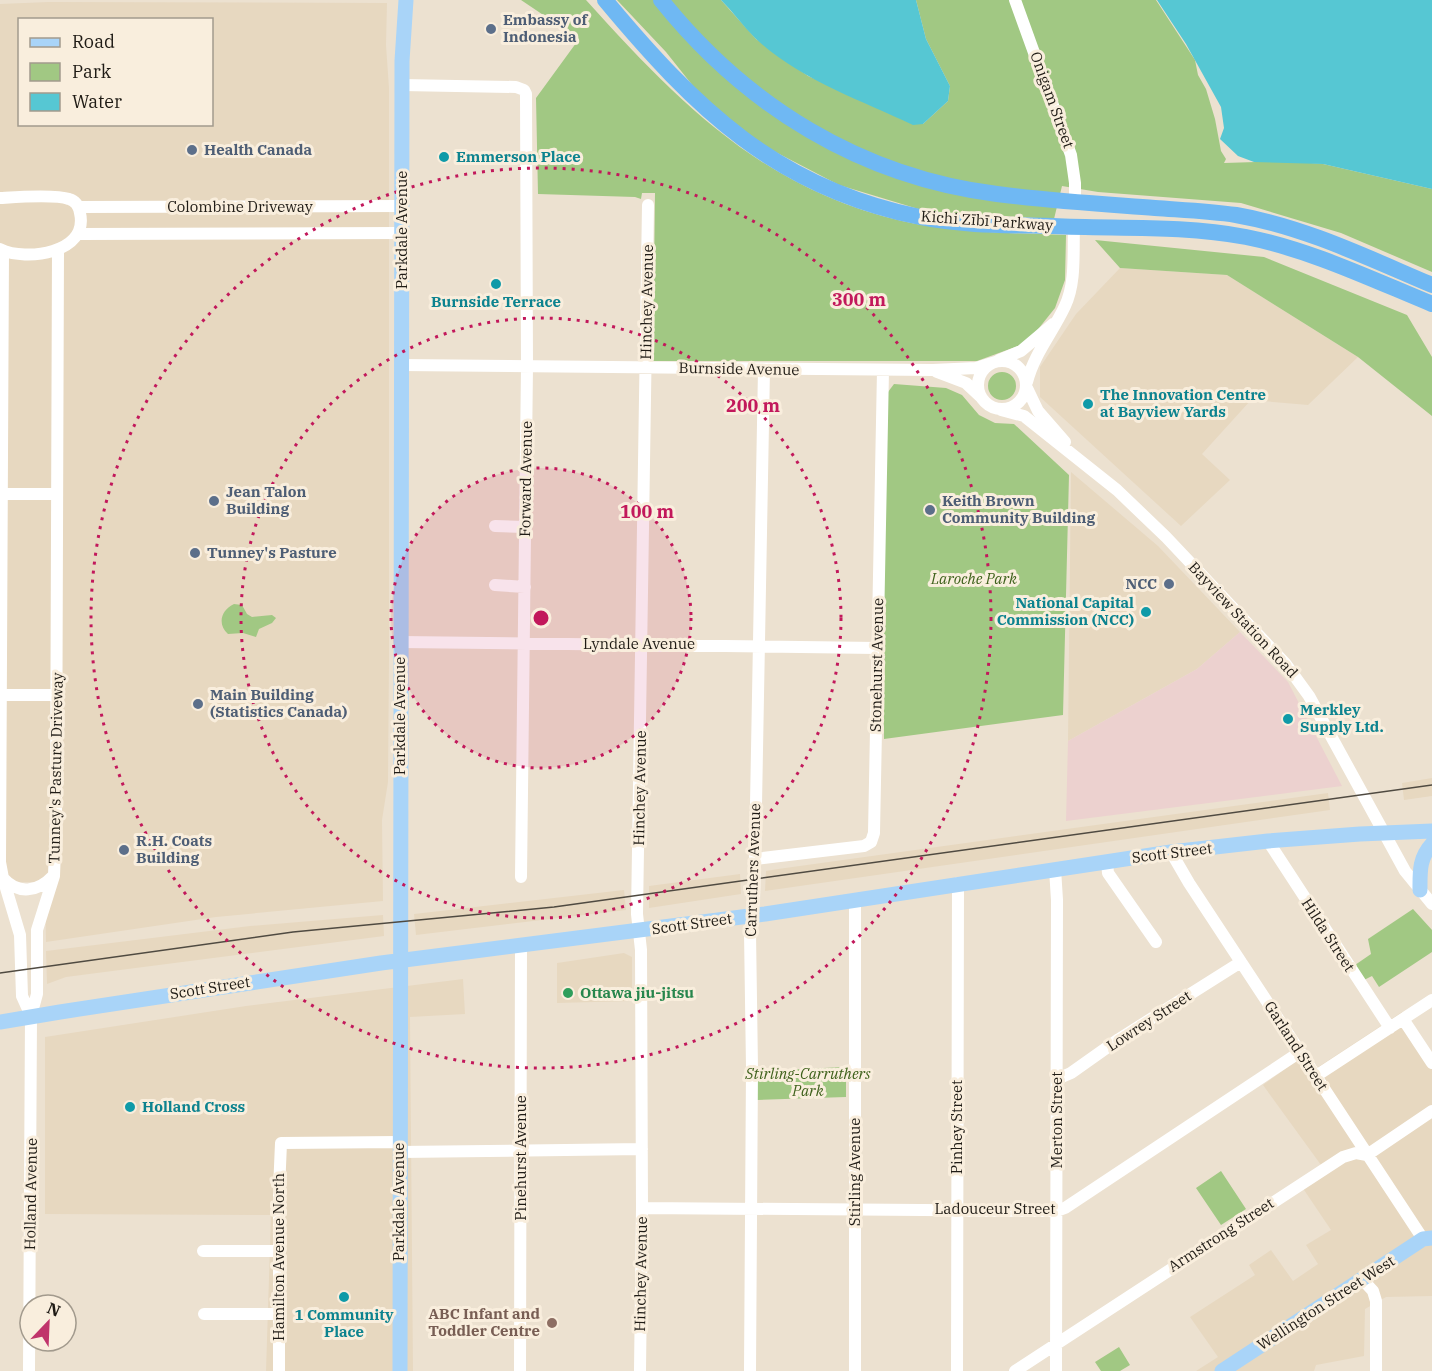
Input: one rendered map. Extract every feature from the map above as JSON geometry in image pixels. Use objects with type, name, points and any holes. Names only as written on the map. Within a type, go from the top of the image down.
[{"type":"highway","points":[[596,0],[649,53]]},
{"type":"highway","name":"Kichi Zībī Parkway","points":[[605,0],[649,53],[733,133],[786,168],[839,193],[873,205],[936,219],[1074,227],[1169,229],[1245,237],[1318,257],[1432,304]]},
{"type":"highway","name":"Kichi Zībī Parkway","points":[[665,4],[719,64],[760,98],[807,129],[861,156],[900,171],[945,185],[998,195],[1212,212],[1262,220],[1334,243],[1432,285]]},
{"type":"highway","points":[[1074,227],[1075,202]]},
{"type":"main road","name":"Parkdale Avenue","points":[[396,0],[402,61]]},
{"type":"main road","name":"Parkdale Avenue","points":[[400,1371],[402,61],[406,0]]},
{"type":"main road","name":"Scott Street","points":[[0,1022],[400,960],[752,916],[1171,852],[1268,841],[1432,831]]},
{"type":"main road","points":[[1420,890],[1422,856],[1432,844]]},
{"type":"main road","name":"Wellington Street West","points":[[1222,1371],[1362,1279],[1428,1239]]},
{"type":"street","name":"Onigam Street","points":[[1015,0],[1071,155],[1075,202]]},
{"type":"street","name":"Forward Avenue","points":[[402,85],[516,87],[524,90],[526,99],[526,527],[521,877]]},
{"type":"street","points":[[0,198],[61,197],[74,202],[81,216],[78,234],[58,249],[44,254],[31,255],[2,250],[0,862],[4,895],[17,923],[21,954],[22,996],[31,1016]]},
{"type":"street","name":"Hinchey Avenue","points":[[640,1371],[642,1149],[641,950],[638,888],[648,205]]},
{"type":"street","name":"Colombine Driveway","points":[[78,207],[402,206]]},
{"type":"street","points":[[1027,385],[1024,374],[1017,366],[1006,361],[994,362],[981,373],[978,380],[981,398],[989,406],[1001,410],[1011,408],[1020,402],[1027,385],[1035,357],[1065,308],[1072,286],[1074,227]]},
{"type":"street","name":"Colombine Driveway","points":[[78,234],[402,233]]},
{"type":"street","name":"Tunney's Pasture Driveway","points":[[31,1016],[37,993],[38,923],[54,876],[57,695],[58,249]]},
{"type":"street","name":"Burnside Avenue","points":[[401,365],[883,370],[976,368],[1021,351],[1057,321]]},
{"type":"street","name":"Carruthers Avenue","points":[[750,1371],[752,1068],[750,932],[755,859],[764,369]]},
{"type":"street","name":"Stonehurst Avenue","points":[[755,859],[864,846],[873,837],[883,370]]},
{"type":"street","name":"Burnside Avenue","points":[[933,370],[966,383],[981,398]]},
{"type":"street","name":"Bayview Station Road","points":[[1027,385],[1038,411],[1075,455]]},
{"type":"street","name":"Bayview Station Road","points":[[1001,410],[1024,416],[1117,490],[1158,529],[1286,663],[1309,696],[1405,871],[1432,904]]},
{"type":"street","points":[[1,494],[57,494]]},
{"type":"street","points":[[495,526],[526,527]]},
{"type":"street","points":[[495,585],[525,587]]},
{"type":"street","name":"Lyndale Avenue","points":[[401,642],[877,648]]},
{"type":"street","points":[[1,695],[57,695]]},
{"type":"street","name":"Hilda Street","points":[[1268,841],[1390,1028]]},
{"type":"street","name":"Garland Street","points":[[1171,852],[1368,1155],[1428,1239]]},
{"type":"street","points":[[1107,862],[1108,873],[1156,942]]},
{"type":"street","name":"Merton Street","points":[[1055,869],[1057,900],[1056,1371]]},
{"type":"street","points":[[3,878],[13,887],[28,890],[42,886],[54,876]]},
{"type":"street","name":"Pinhey Street","points":[[957,1371],[958,884]]},
{"type":"street","name":"Stirling Avenue","points":[[855,900],[855,1371]]},
{"type":"street","name":"Pinehurst Avenue","points":[[520,1371],[521,944]]},
{"type":"street","name":"Lowrey Street","points":[[1057,1079],[1071,1073],[1119,1039],[1241,962]]},
{"type":"street","points":[[1316,1076],[1432,1000]]},
{"type":"street","name":"Holland Avenue","points":[[28,1371],[31,1016]]},
{"type":"street","points":[[1403,1019],[1432,1063]]},
{"type":"street","name":"Ladouceur Street","points":[[642,1208],[1057,1211],[1065,1208],[1300,1052]]},
{"type":"street","name":"Armstrong Street","points":[[1015,1371],[1343,1156],[1356,1153],[1368,1155],[1432,1111]]},
{"type":"street","name":"Hamilton Avenue North","points":[[279,1371],[281,1143],[399,1147]]},
{"type":"street","points":[[399,1147],[521,1150],[642,1149]]},
{"type":"street","points":[[203,1251],[280,1251]]},
{"type":"street","points":[[1362,1279],[1373,1291],[1376,1300],[1376,1371]]},
{"type":"street","points":[[204,1314],[279,1314]]},
{"type":"shaded area","name":"Tunney's Pasture","points":[[48,2],[387,3],[389,659],[388,782],[382,820],[383,901],[216,917],[46,942],[45,882],[0,882],[0,4]]},
{"type":"shaded area","points":[[1120,268],[1227,275],[1358,357],[1308,405],[1251,400],[1202,454],[1230,480],[1181,526],[1040,397],[1040,367],[1076,314]]},
{"type":"shaded area","name":"NCC","points":[[1071,472],[1158,546],[1240,632],[1197,669],[1068,741]]},
{"type":"shaded area","name":"Merkley Supply Ltd.","points":[[1240,632],[1288,682],[1342,786],[1066,821],[1068,741],[1197,669]]},
{"type":"shaded area","points":[[1432,778],[1432,796],[1404,800],[1402,783]]},
{"type":"shaded area","points":[[1328,793],[1330,810],[765,891],[766,871]]},
{"type":"shaded area","points":[[740,874],[741,894],[649,908],[649,886]]},
{"type":"shaded area","points":[[624,890],[626,910],[416,935],[414,914]]},
{"type":"shaded area","points":[[383,915],[384,936],[66,977],[47,984],[46,951],[250,926]]},
{"type":"shaded area","points":[[624,953],[632,957],[632,1001],[557,1003],[557,963]]},
{"type":"shaded area","points":[[463,979],[465,1014],[410,1017],[413,1371],[266,1371],[271,1215],[45,1214],[45,1037],[246,1006]]},
{"type":"shaded area","points":[[1402,1012],[1432,1057],[1432,1296],[1386,1297],[1365,1309],[1364,1356],[1316,1365],[1314,1371],[1196,1371],[1218,1357],[1190,1317],[1255,1275],[1249,1265],[1271,1250],[1293,1281],[1318,1264],[1306,1245],[1331,1230],[1298,1181],[1321,1165],[1263,1085],[1299,1059],[1309,1073]]},
{"type":"green space","points":[[521,0],[586,0],[655,73],[726,137],[765,164],[807,187],[852,207],[902,221],[942,228],[1066,235],[1065,280],[1055,308],[1035,333],[1021,345],[977,361],[653,361],[655,193],[642,193],[641,199],[538,194],[536,98],[579,39]]},
{"type":"green space","points":[[617,0],[721,0],[756,39],[808,76],[923,124],[948,101],[950,86],[926,39],[916,0],[1156,0],[1195,60],[1198,75],[1206,89],[1215,119],[1221,151],[1226,159],[1224,163],[1286,161],[1323,164],[1432,189],[1432,272],[1341,233],[1241,203],[1098,192],[1062,186],[1054,219],[925,211],[839,185],[762,145],[701,96],[666,52]]},
{"type":"green space","points":[[1095,240],[1264,257],[1407,315],[1432,357],[1432,416],[1358,357],[1227,275],[1120,268]]},
{"type":"green space","points":[[1002,372],[1012,376],[1016,386],[1012,396],[1002,400],[992,396],[988,386],[992,376]]},
{"type":"green space","name":"Laroche Park","points":[[894,384],[946,388],[962,395],[979,415],[995,423],[1014,424],[1069,475],[1063,715],[884,739],[882,578],[888,392]]},
{"type":"green space","points":[[234,604],[242,605],[247,614],[252,617],[272,615],[276,618],[272,623],[259,629],[256,637],[243,633],[228,634],[222,626],[223,613]]},
{"type":"green space","points":[[1413,909],[1432,930],[1432,952],[1379,987],[1372,976],[1364,980],[1355,965],[1371,954],[1368,939]]},
{"type":"green space","name":"Stirling-Carruthers Park","points":[[846,1067],[846,1097],[757,1100],[757,1071]]},
{"type":"green space","points":[[1221,1171],[1246,1209],[1221,1225],[1196,1188]]},
{"type":"green space","points":[[1119,1347],[1130,1365],[1120,1371],[1101,1371],[1095,1362]]},
{"type":"water","points":[[721,0],[916,0],[926,39],[950,86],[948,101],[923,124],[913,125],[830,88],[790,65],[755,38]]},
{"type":"water","points":[[1157,0],[1432,0],[1432,189],[1323,164],[1254,162],[1238,156],[1220,139],[1224,128],[1221,107],[1186,44]]},
{"type":"tram line","points":[[0,973],[293,932],[554,907],[1432,785]]},
{"type":"place","name":"Embassy of Indonesia","points":[[491,29]]},
{"type":"place","name":"Health Canada","points":[[192,150]]},
{"type":"place","name":"Emmerson Place","points":[[444,157]]},
{"type":"place","name":"Burnside Terrace","points":[[496,284]]},
{"type":"place","name":"The Innovation Centre at Bayview Yards","points":[[1088,404]]},
{"type":"place","name":"Jean Talon Building","points":[[214,501]]},
{"type":"place","name":"Keith Brown Community Building","points":[[930,510]]},
{"type":"place","name":"Tunney's Pasture","points":[[195,553]]},
{"type":"place","name":"NCC","points":[[1169,584]]},
{"type":"place","name":"National Capital Commission (NCC)","points":[[1146,612]]},
{"type":"place","name":"Main Building (Statistics Canada)","points":[[198,704]]},
{"type":"place","name":"Merkley Supply Ltd.","points":[[1288,719]]},
{"type":"place","name":"R.H. Coats Building","points":[[124,850]]},
{"type":"place","name":"Ottawa jiu-jitsu","points":[[568,993]]},
{"type":"place","name":"Holland Cross","points":[[130,1107]]},
{"type":"place","name":"1 Community Place","points":[[344,1297]]},
{"type":"place","name":"ABC Infant and Toddler Centre","points":[[552,1323]]}]
